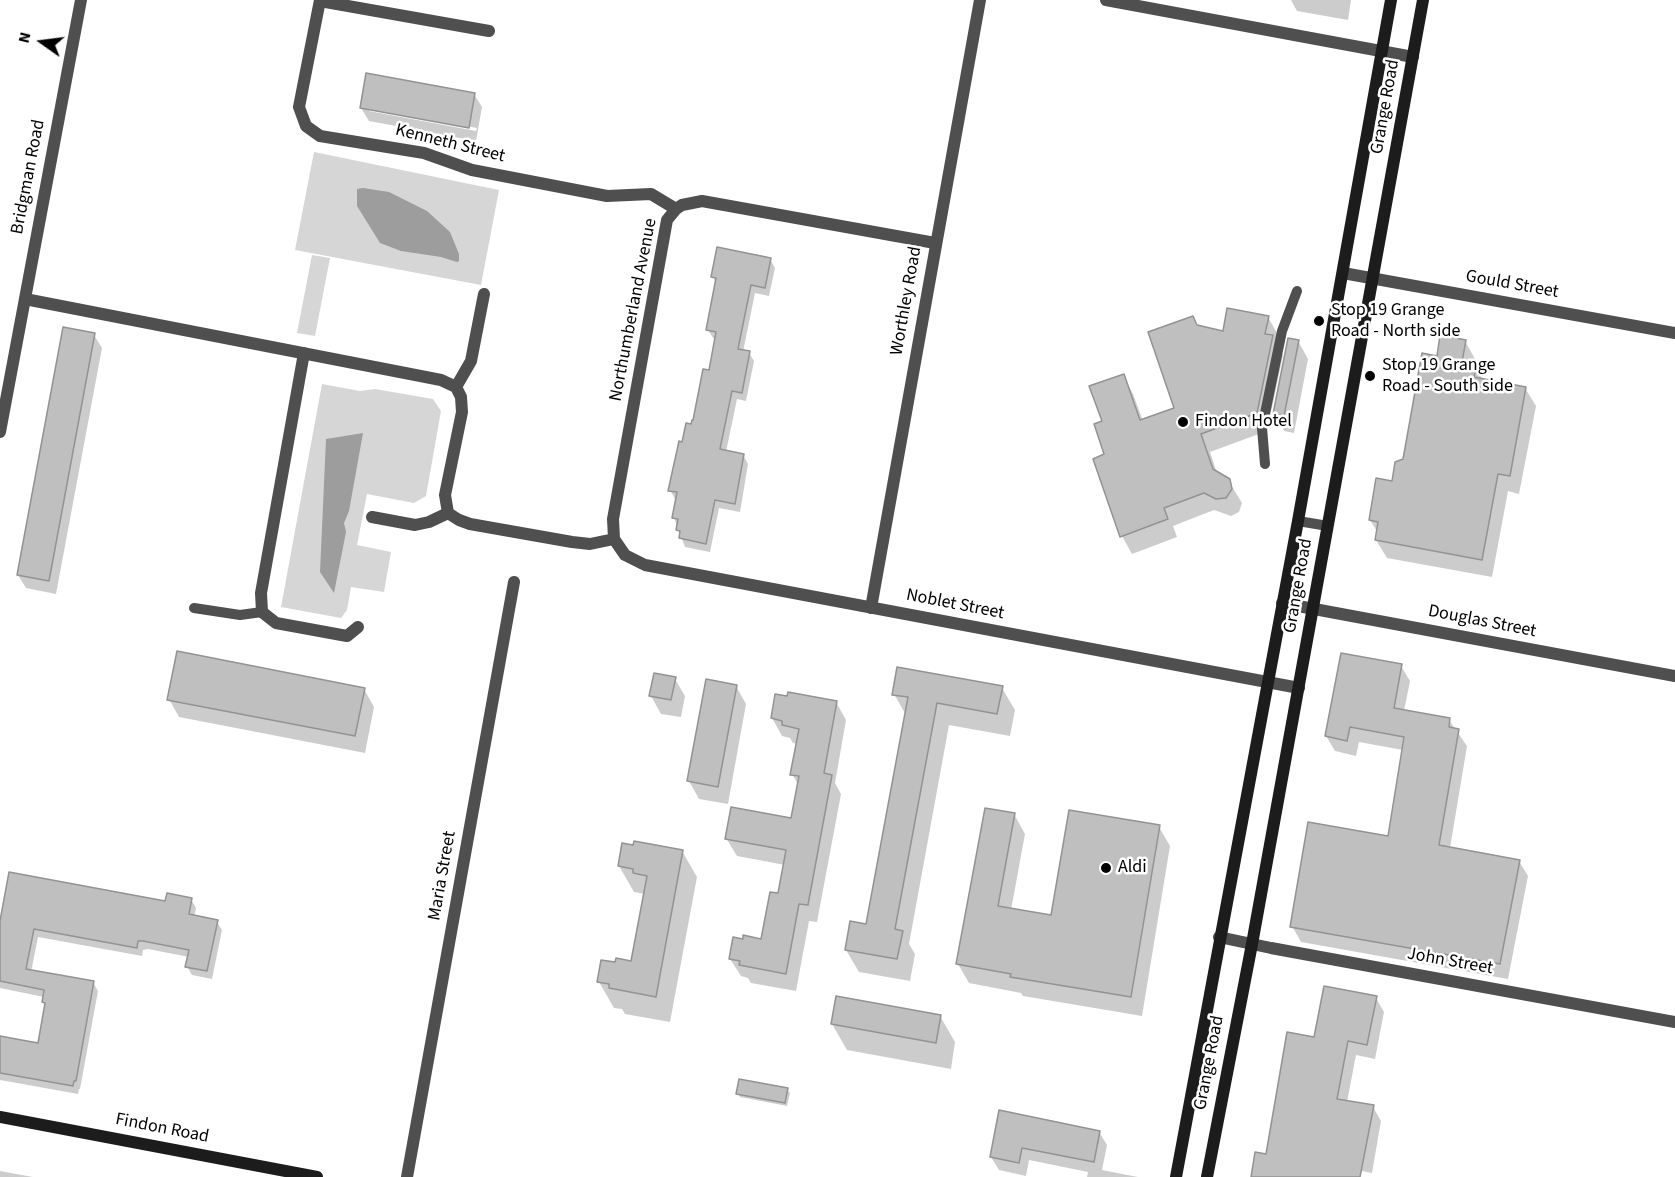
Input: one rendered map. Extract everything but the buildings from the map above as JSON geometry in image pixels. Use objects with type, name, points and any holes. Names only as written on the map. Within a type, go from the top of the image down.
[{"type":"main road","name":"Grange Road","points":[[1176,1177],[1298,521],[1391,0]]},
{"type":"main road","name":"Grange Road","points":[[1207,1177],[1299,688],[1424,0]]},
{"type":"main road","name":"Findon Road","points":[[0,1117],[317,1177]]},
{"type":"street","name":"Bridgman Road","points":[[0,432],[81,0]]},
{"type":"street","name":"Worthley Road","points":[[872,608],[935,243],[980,0]]},
{"type":"street","points":[[1106,0],[1413,57]]},
{"type":"street","points":[[320,1],[489,31]]},
{"type":"street","name":"Kenneth Street","points":[[320,1],[299,107],[306,126],[320,136],[424,153],[472,170],[607,196],[651,194],[676,209]]},
{"type":"street","name":"Northumberland Avenue","points":[[614,539],[613,519],[668,220],[676,209],[682,205],[702,201],[935,243]]},
{"type":"street","name":"Gould Street","points":[[1343,273],[1675,333]]},
{"type":"street","points":[[456,387],[471,361],[484,294]]},
{"type":"street","points":[[25,299],[441,380],[456,387],[461,397],[462,412],[445,495],[448,513],[470,524],[572,542],[590,544],[614,539]]},
{"type":"street","points":[[304,353],[261,593],[262,612],[276,623],[347,636],[358,627]]},
{"type":"street","points":[[372,517],[415,525],[429,522],[448,513]]},
{"type":"street","name":"Noblet Street","points":[[614,539],[625,555],[645,565],[1299,688]]},
{"type":"street","name":"Maria Street","points":[[406,1177],[514,582]]},
{"type":"street","name":"Douglas Street","points":[[1282,603],[1675,676]]},
{"type":"street","name":"John Street","points":[[1219,937],[1675,1022]]},
{"type":"lane","points":[[1265,464],[1262,428],[1282,331],[1297,291]]},
{"type":"lane","points":[[1298,521],[1328,526]]},
{"type":"lane","points":[[194,608],[240,615],[262,612]]},
{"type":"shaded area","points":[[314,152],[499,190],[481,285],[295,250]]},
{"type":"shaded area","points":[[357,189],[389,192],[427,211],[450,232],[459,254],[459,261],[401,251],[380,243],[357,206]]},
{"type":"shaded area","points":[[312,255],[330,258],[315,336],[297,333]]},
{"type":"shaded area","points":[[322,384],[360,391],[375,389],[433,399],[441,411],[426,496],[414,503],[367,494],[357,545],[391,552],[384,592],[351,587],[347,610],[341,618],[281,607]]},
{"type":"shaded area","points":[[363,433],[349,511],[344,523],[346,532],[334,593],[320,572],[326,439]]},
{"type":"place","name":"Stop 19 Grange Road - North side","points":[[1319,321]]},
{"type":"place","name":"Stop 19 Grange Road - South side","points":[[1370,376]]},
{"type":"place","name":"Findon Hotel","points":[[1183,422]]},
{"type":"place","name":"Aldi","points":[[1106,868]]}]
